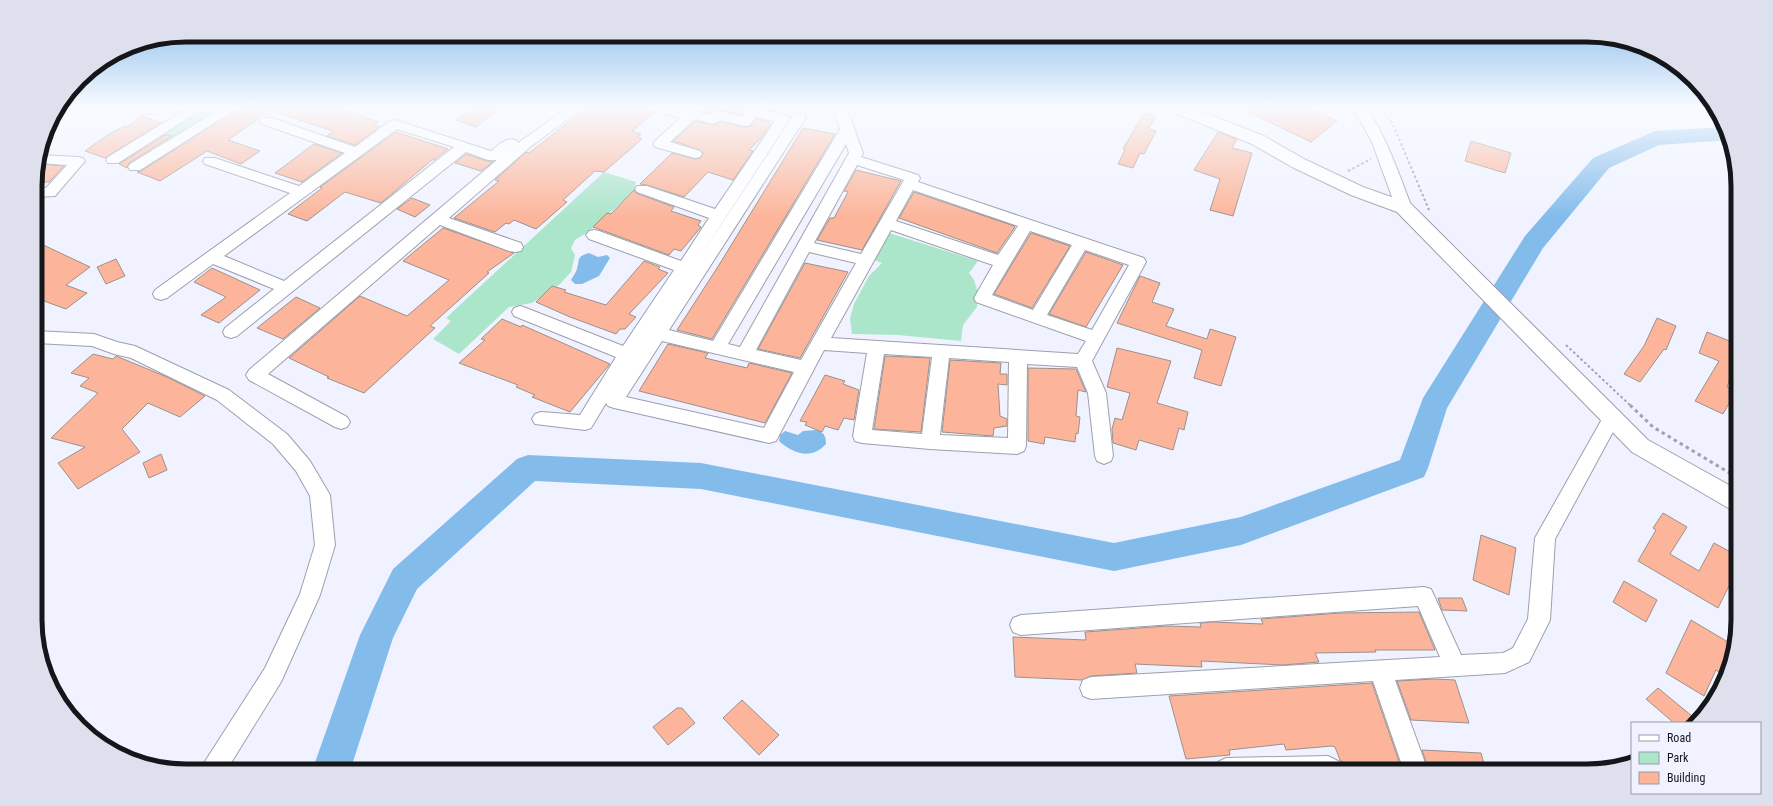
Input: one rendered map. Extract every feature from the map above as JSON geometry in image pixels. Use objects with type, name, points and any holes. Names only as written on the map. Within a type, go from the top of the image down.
[{"type":"main road","points":[[1264,144],[1298,163],[1357,191],[1404,208],[1640,446],[1731,498]]},
{"type":"street","points":[[113,160],[139,144]]},
{"type":"street","points":[[135,167],[173,144]]},
{"type":"street","points":[[332,144],[356,152]]},
{"type":"street","points":[[161,294],[368,144]]},
{"type":"street","points":[[457,144],[493,157],[510,144]]},
{"type":"street","points":[[341,422],[255,375],[526,144]]},
{"type":"street","points":[[660,144],[695,154]]},
{"type":"street","points":[[541,419],[585,423],[627,354],[767,144]]},
{"type":"street","points":[[782,144],[614,402],[768,436],[804,368],[913,178],[853,159]]},
{"type":"street","points":[[717,348],[839,144]]},
{"type":"street","points":[[745,354],[853,159],[856,153],[853,144]]},
{"type":"street","points":[[1380,144],[1404,208]]},
{"type":"street","points":[[231,332],[464,146]]},
{"type":"street","points":[[42,192],[50,193],[78,161],[45,158]]},
{"type":"street","points":[[210,161],[301,192]]},
{"type":"street","points":[[909,184],[1138,262],[1083,361]]},
{"type":"street","points":[[642,189],[719,216]]},
{"type":"street","points":[[438,219],[515,247]]},
{"type":"street","points":[[887,223],[1002,262]]},
{"type":"street","points":[[1027,224],[1002,262],[982,298],[1096,338]]},
{"type":"street","points":[[594,235],[684,268]]},
{"type":"street","points":[[1037,318],[1080,242]]},
{"type":"street","points":[[805,246],[865,260]]},
{"type":"street","points":[[211,257],[286,288]]},
{"type":"street","points":[[520,312],[627,354]]},
{"type":"street","points":[[658,334],[804,368]]},
{"type":"street","points":[[42,337],[94,340],[114,348],[135,352],[223,395],[280,439],[303,466],[320,496],[325,545],[310,595],[273,675],[216,764]]},
{"type":"street","points":[[818,344],[1083,361]]},
{"type":"street","points":[[877,347],[862,436],[930,442],[1016,446],[1018,357]]},
{"type":"street","points":[[930,442],[941,352]]},
{"type":"street","points":[[1083,361],[1098,393],[1104,456]]},
{"type":"street","points":[[1090,688],[1506,663],[1521,655],[1539,620],[1545,538],[1612,418]]},
{"type":"street","points":[[1021,624],[1424,596],[1455,666]]},
{"type":"street","points":[[1380,670],[1414,764]]},
{"type":"path","points":[[1401,144],[1430,211]]},
{"type":"path","points":[[1346,171],[1354,170],[1371,160],[1370,152]]},
{"type":"path","points":[[1560,339],[1653,428],[1731,474]]},
{"type":"green space","points":[[604,172],[636,182],[634,192],[588,232],[575,240],[571,248],[575,255],[571,272],[560,284],[532,303],[509,307],[459,354],[433,339],[451,321],[446,318]]},
{"type":"green space","points":[[889,233],[978,261],[969,273],[974,280],[978,293],[977,307],[963,325],[961,341],[898,335],[852,334],[850,318],[854,304],[869,276],[882,263],[872,259]]},
{"type":"water","points":[[589,253],[598,257],[607,255],[610,258],[599,276],[582,284],[575,284],[571,280],[577,270],[579,259],[580,257]]},
{"type":"water","points":[[816,430],[824,435],[826,444],[821,449],[809,454],[796,452],[784,446],[779,441],[780,435],[785,431],[798,435],[803,431]]},
{"type":"building","points":[[95,144],[128,144],[105,158],[85,151]]},
{"type":"building","points":[[151,144],[160,144],[129,163],[127,168],[119,164]]},
{"type":"building","points":[[184,144],[239,144],[260,151],[241,164],[207,151],[160,181],[137,172],[141,171]]},
{"type":"building","points":[[314,144],[342,153],[302,182],[275,173]]},
{"type":"building","points":[[380,144],[432,144],[448,149],[432,160],[381,203],[345,192],[307,221],[288,214],[322,188],[320,187]]},
{"type":"building","points":[[541,144],[637,144],[604,172],[595,171],[563,200],[567,202],[536,229],[514,220],[509,224],[506,223],[495,232],[454,218],[499,181],[495,180],[526,152],[529,153]]},
{"type":"building","points":[[681,144],[755,144],[749,150],[753,151],[733,180],[708,172],[684,197],[640,184],[672,153],[695,159],[701,158],[703,153],[700,150]]},
{"type":"building","points":[[793,144],[829,144],[712,339],[677,330]]},
{"type":"building","points":[[1126,144],[1149,144],[1144,154],[1140,153],[1133,168],[1118,164],[1125,150],[1123,149]]},
{"type":"building","points":[[1211,144],[1234,144],[1232,148],[1252,153],[1233,216],[1210,210],[1220,179],[1194,170]]},
{"type":"building","points":[[1470,144],[1480,144],[1511,153],[1505,173],[1465,161]]},
{"type":"building","points":[[466,154],[493,162],[481,171],[455,163]]},
{"type":"building","points":[[44,164],[64,166],[49,182],[42,182]]},
{"type":"building","points":[[856,170],[901,181],[862,250],[817,240],[830,218],[834,218],[848,192],[844,191]]},
{"type":"building","points":[[634,190],[636,193],[674,207],[671,211],[701,221],[698,225],[701,227],[681,251],[674,249],[669,255],[593,227],[607,213],[611,214]]},
{"type":"building","points":[[914,192],[1015,227],[997,253],[899,218]]},
{"type":"building","points":[[412,198],[430,205],[415,217],[397,209]]},
{"type":"building","points":[[443,228],[514,253],[487,272],[489,273],[430,326],[435,328],[364,393],[327,378],[329,377],[289,358],[360,296],[407,316],[449,280],[403,261]]},
{"type":"building","points":[[1031,233],[1070,246],[1032,308],[994,294]]},
{"type":"building","points":[[42,244],[90,267],[66,285],[87,293],[66,309],[44,301],[42,302]]},
{"type":"building","points":[[1086,252],[1123,265],[1086,327],[1049,314]]},
{"type":"building","points":[[116,259],[125,276],[106,284],[97,267]]},
{"type":"building","points":[[644,261],[660,267],[658,269],[668,273],[629,314],[636,317],[625,329],[620,329],[616,334],[570,317],[536,302],[552,286],[566,290],[564,292],[606,305]]},
{"type":"building","points":[[805,263],[848,272],[800,358],[758,349]]},
{"type":"building","points":[[212,268],[260,290],[219,323],[201,315],[226,297],[194,282]]},
{"type":"building","points":[[1140,276],[1160,283],[1152,302],[1174,309],[1166,326],[1207,339],[1210,329],[1236,337],[1221,386],[1194,378],[1202,350],[1117,323]]},
{"type":"building","points":[[296,297],[320,308],[283,339],[257,328]]},
{"type":"building","points":[[1657,318],[1676,326],[1666,350],[1664,349],[1640,382],[1624,374],[1644,346]]},
{"type":"building","points":[[502,319],[521,327],[522,325],[610,364],[570,412],[532,397],[535,395],[516,387],[518,385],[459,363],[485,340],[481,339]]},
{"type":"building","points":[[1707,332],[1731,342],[1731,376],[1727,387],[1731,389],[1731,400],[1723,414],[1695,401],[1719,361],[1699,353]]},
{"type":"building","points":[[668,344],[708,353],[705,358],[747,368],[749,363],[792,373],[765,423],[639,391]]},
{"type":"building","points":[[1117,348],[1171,361],[1157,403],[1188,412],[1184,430],[1179,428],[1173,450],[1139,440],[1136,450],[1113,443],[1112,429],[1115,418],[1122,420],[1130,393],[1107,387]]},
{"type":"building","points":[[93,354],[113,359],[116,356],[167,377],[205,396],[180,417],[148,403],[122,429],[140,452],[78,489],[58,463],[85,447],[51,438],[98,393],[80,386],[89,378],[71,373]]},
{"type":"building","points":[[885,356],[930,358],[921,432],[874,429]]},
{"type":"building","points":[[950,360],[1001,363],[1000,374],[1007,374],[1007,385],[998,384],[1000,416],[1007,419],[1007,426],[994,428],[993,436],[942,432]]},
{"type":"building","points":[[1028,368],[1076,369],[1086,392],[1078,390],[1076,416],[1080,417],[1078,434],[1076,433],[1075,442],[1045,437],[1044,444],[1028,441]]},
{"type":"building","points":[[825,375],[845,381],[843,384],[859,390],[854,420],[844,418],[838,430],[825,426],[822,432],[805,425],[807,422],[800,421]]},
{"type":"building","points":[[161,454],[167,470],[149,478],[143,463]]},
{"type":"building","points":[[1663,513],[1687,527],[1670,554],[1699,571],[1714,543],[1731,552],[1731,582],[1718,608],[1638,561],[1656,530],[1653,528]]},
{"type":"building","points":[[1481,535],[1516,548],[1509,595],[1473,580]]},
{"type":"building","points":[[1624,581],[1657,600],[1646,622],[1613,602]]},
{"type":"building","points":[[1438,598],[1462,598],[1467,611],[1442,610]]},
{"type":"building","points":[[1419,612],[1435,650],[1375,650],[1376,652],[1315,653],[1319,662],[1283,665],[1201,661],[1202,667],[1135,664],[1137,673],[1091,676],[1082,680],[1015,677],[1013,637],[1086,640],[1085,632],[1167,626],[1201,627],[1200,623],[1213,622],[1263,624],[1261,619],[1340,613]]},
{"type":"building","points":[[1691,620],[1729,643],[1721,673],[1716,670],[1704,696],[1666,673]]},
{"type":"building","points":[[1434,679],[1455,680],[1469,723],[1411,720],[1397,681]]},
{"type":"building","points":[[1372,683],[1400,764],[1344,764],[1340,760],[1335,747],[1286,750],[1284,744],[1229,750],[1230,755],[1186,759],[1169,696]]},
{"type":"building","points":[[1658,688],[1693,717],[1689,722],[1673,722],[1646,699]]},
{"type":"building","points":[[742,700],[779,735],[759,755],[723,718]]},
{"type":"building","points":[[677,708],[682,708],[695,723],[668,745],[653,727]]},
{"type":"building","points":[[1422,750],[1481,753],[1484,764],[1427,764]]},
{"type":"waterway","points":[[333,764],[377,635],[405,579],[528,468],[701,476],[1114,557],[1241,531],[1413,468],[1433,406],[1534,242],[1601,163],[1643,144]]}]
